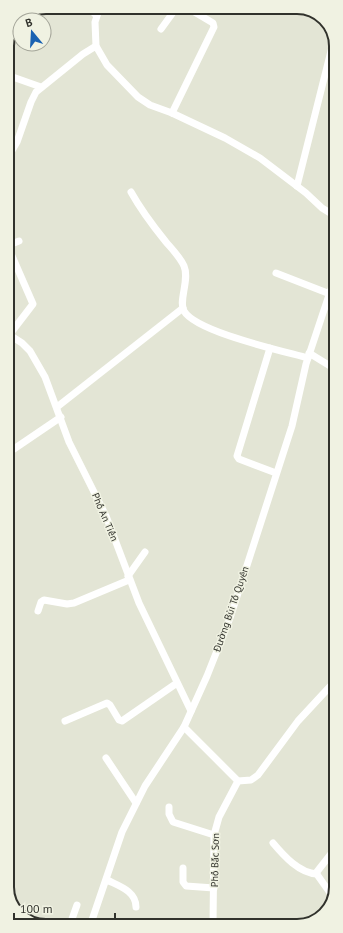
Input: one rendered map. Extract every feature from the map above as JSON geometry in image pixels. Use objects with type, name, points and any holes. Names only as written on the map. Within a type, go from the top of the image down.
[{"type":"street","points":[[161,29],[172,14]]},
{"type":"street","points":[[172,113],[214,27],[213,23],[198,14]]},
{"type":"street","points":[[96,15],[94,37],[96,46],[107,65],[138,97],[150,105],[172,113],[225,138],[260,158],[329,212]]},
{"type":"street","points":[[14,147],[31,102],[41,87],[64,71],[83,54],[96,46]]},
{"type":"street","points":[[297,186],[329,65]]},
{"type":"street","points":[[14,77],[41,87]]},
{"type":"street","points":[[131,192],[145,216],[185,267],[186,280],[183,308],[189,317],[201,324],[225,334],[270,348],[309,355],[329,366]]},
{"type":"street","points":[[14,243],[19,241]]},
{"type":"street","points":[[14,260],[33,304],[14,327]]},
{"type":"street","points":[[276,273],[329,294]]},
{"type":"street","name":"Đường Bùi Tố Quyên","points":[[93,919],[122,832],[145,786],[184,727],[207,676],[230,618],[292,426],[309,355],[329,297]]},
{"type":"street","points":[[57,407],[183,308]]},
{"type":"street","name":"Phố An Tiến","points":[[14,338],[22,343],[38,363],[53,394],[69,442],[106,516],[129,578],[191,711]]},
{"type":"street","points":[[270,348],[237,456],[240,459],[276,473]]},
{"type":"street","points":[[14,449],[61,417]]},
{"type":"street","points":[[38,611],[41,602],[44,600],[67,604],[74,603],[129,578],[145,552]]},
{"type":"street","points":[[65,721],[107,703],[110,705],[119,720],[122,721],[177,683]]},
{"type":"street","points":[[184,727],[238,781],[251,780],[258,775],[298,721],[329,688]]},
{"type":"street","points":[[106,758],[136,803]]},
{"type":"street","name":"Phố Bắc Sơn","points":[[213,919],[214,835],[219,817],[238,781]]},
{"type":"street","points":[[169,807],[169,814],[173,822],[214,835]]},
{"type":"street","points":[[274,844],[290,862],[311,874],[316,874],[329,892]]},
{"type":"street","points":[[316,874],[318,869],[329,856]]},
{"type":"street","points":[[183,868],[182,882],[186,886],[214,888]]},
{"type":"street","points":[[107,880],[132,894],[136,902],[136,907]]},
{"type":"street","points":[[72,919],[77,905]]}]
